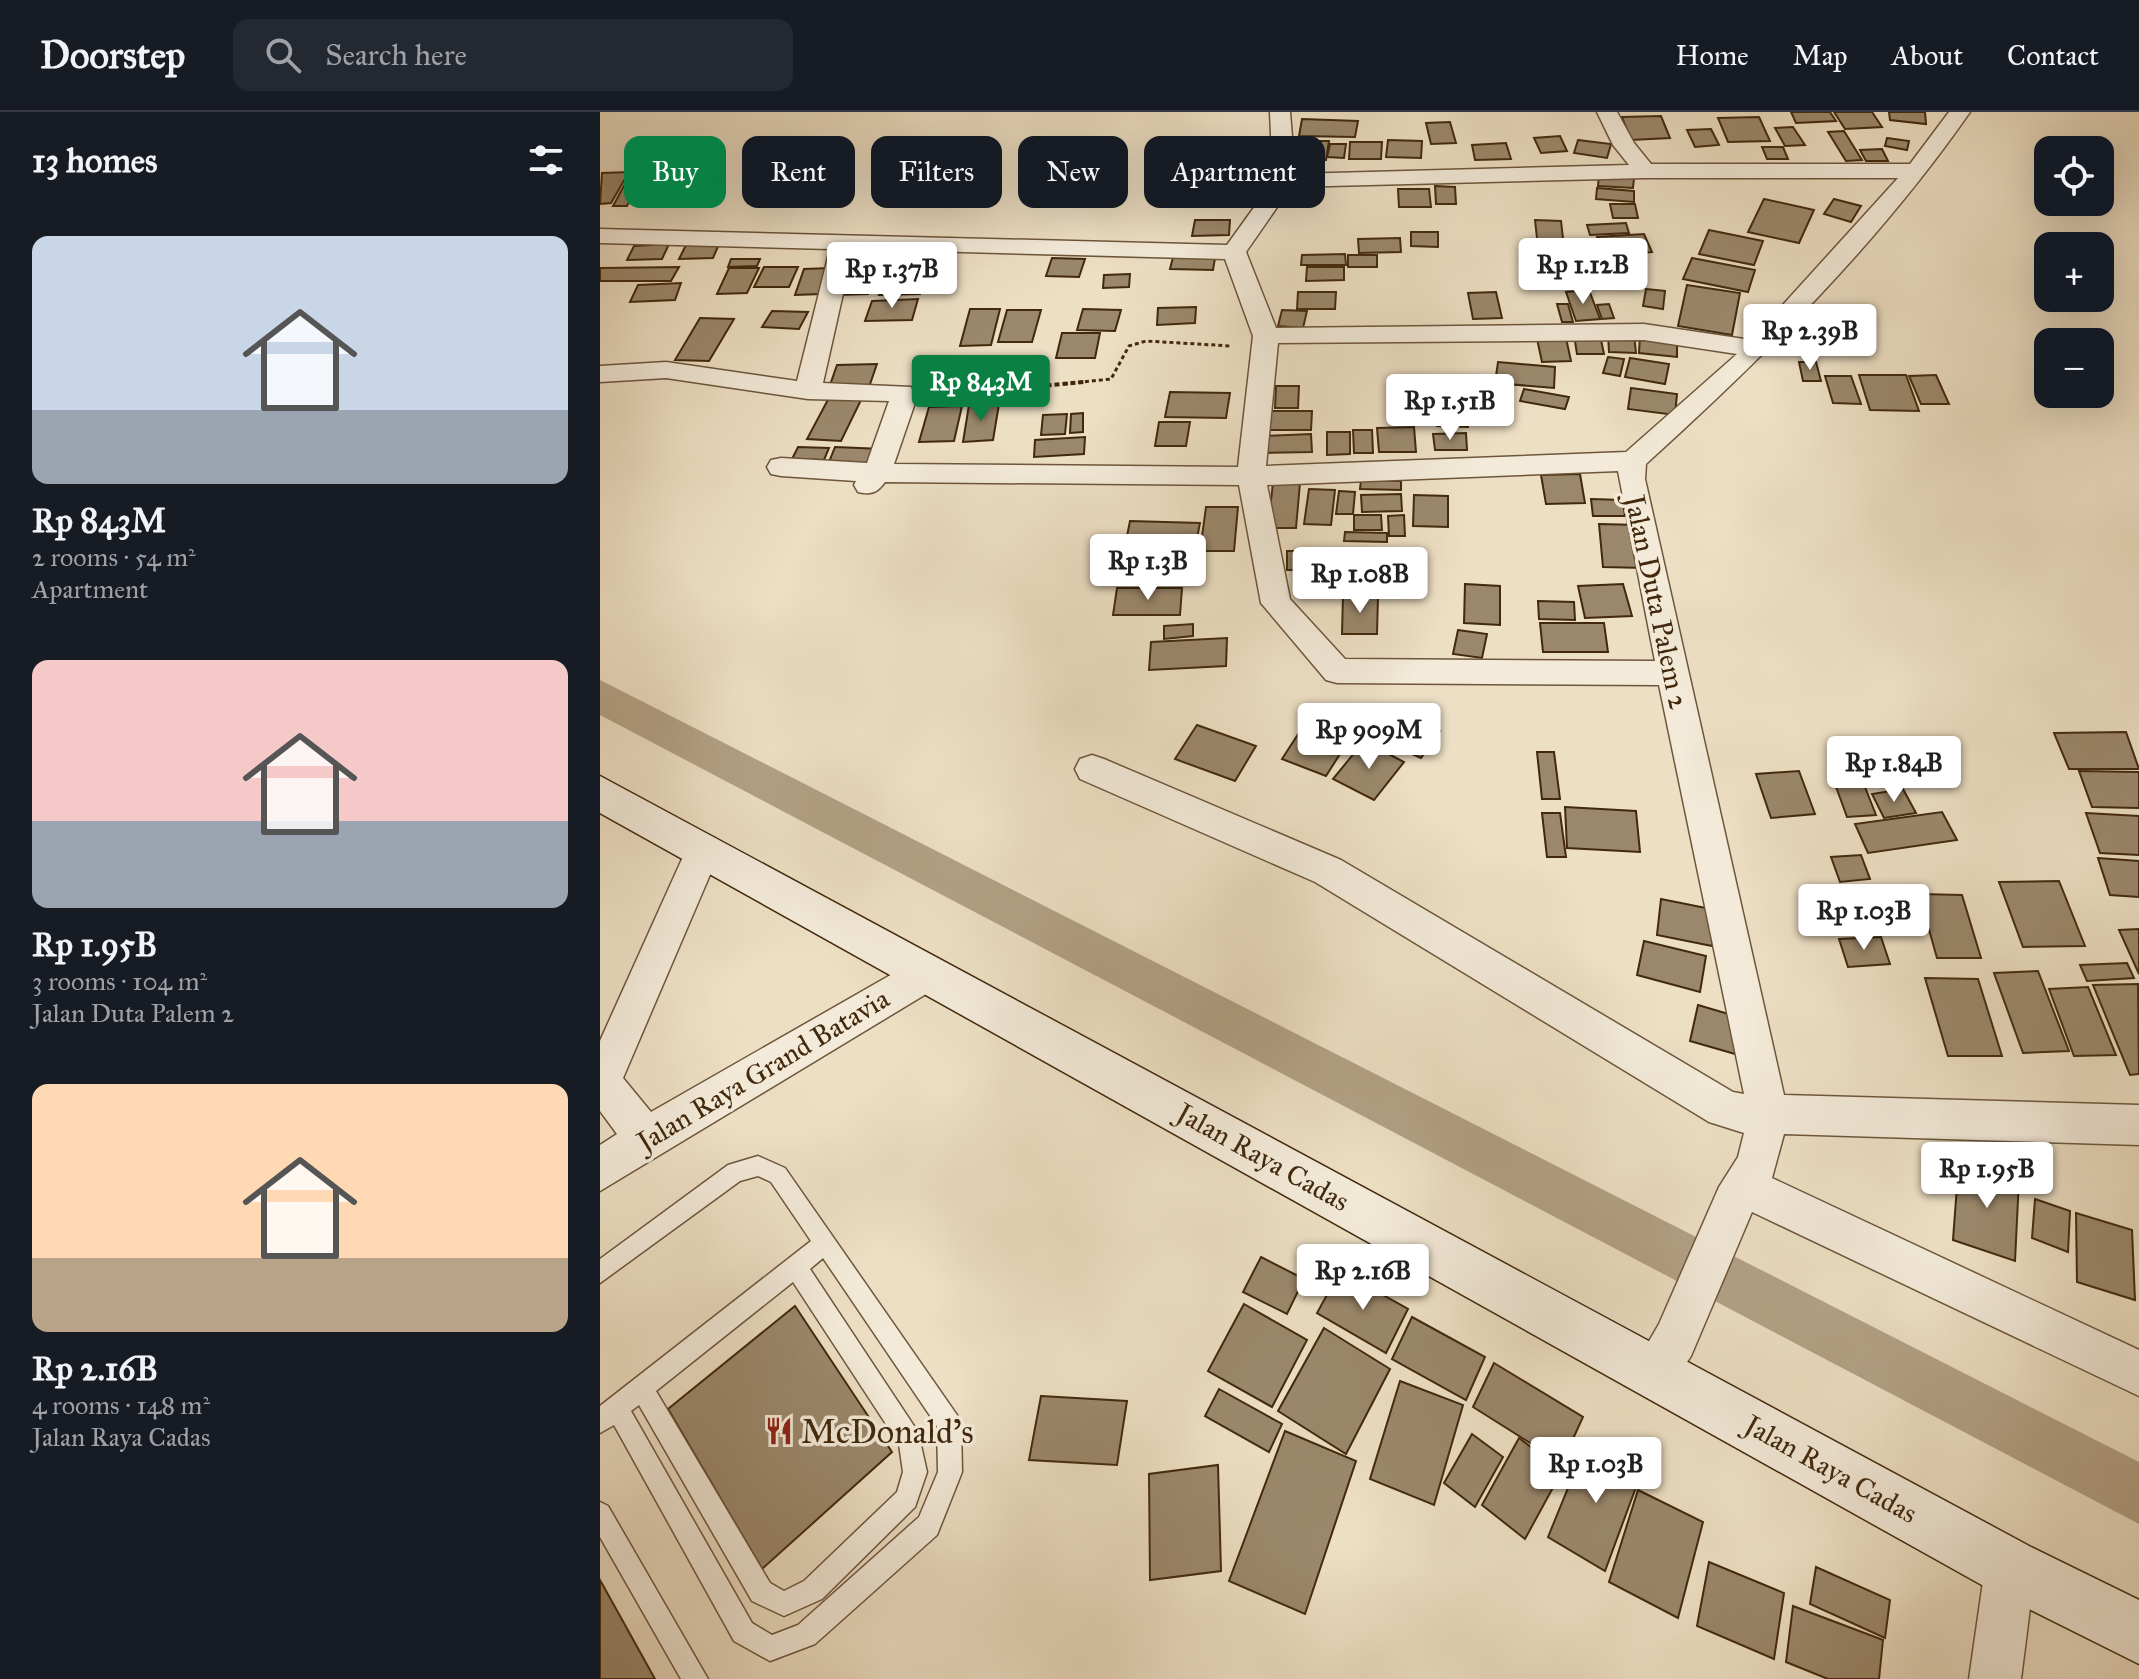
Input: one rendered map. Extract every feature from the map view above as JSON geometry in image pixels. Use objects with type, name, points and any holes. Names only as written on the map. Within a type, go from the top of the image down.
[{"type":"street","points":[[1280,112],[1281,136]]},
{"type":"street","points":[[1607,112],[1624,145],[1645,171]]},
{"type":"street","name":"Jalan Duta Palem 2","points":[[1665,1356],[1745,1184],[1768,1114],[1671,673],[1631,479],[1633,461],[1757,349],[1916,171],[1960,112]]},
{"type":"street","points":[[1325,180],[1645,171],[1916,171]]},
{"type":"street","points":[[1234,252],[1265,208]]},
{"type":"street","points":[[600,236],[1234,252]]},
{"type":"street","points":[[808,391],[843,242]]},
{"type":"street","points":[[1234,252],[1265,342],[1251,476],[1276,603],[1337,671],[1671,673]]},
{"type":"street","points":[[1265,342],[1644,332],[1757,349]]},
{"type":"street","points":[[600,374],[666,370],[808,391],[892,390],[902,393],[903,400],[873,479]]},
{"type":"street","points":[[781,467],[873,479],[1251,476],[1633,461]]},
{"type":"street","points":[[1092,769],[1328,871],[1691,1091],[1739,1113],[2139,1125]]},
{"type":"street","name":"Jalan Raya Cadas","points":[[600,793],[928,973],[1665,1356],[2010,1568],[2139,1633]]},
{"type":"street","points":[[645,1138],[602,1085],[703,849]]},
{"type":"street","name":"Jalan Raya Grand Batavia","points":[[600,1170],[645,1138],[928,973]]},
{"type":"street","points":[[1745,1184],[1937,1280],[2139,1373]]},
{"type":"street","points":[[1995,1679],[2010,1568]]},
{"type":"lane","points":[[600,1272],[735,1172],[758,1166],[778,1175],[825,1243],[949,1423],[950,1472],[928,1526],[806,1635],[770,1648],[743,1632],[609,1414],[825,1243]]},
{"type":"lane","points":[[642,1389],[761,1592],[784,1604],[813,1590],[907,1499],[915,1472],[910,1440],[795,1266]]},
{"type":"lane","points":[[600,1514],[695,1679]]},
{"type":"path","points":[[903,400],[1111,379],[1129,346],[1146,341],[1265,342]]},
{"type":"building","points":[[1791,112],[1830,112],[1836,121],[1796,123]]},
{"type":"building","points":[[1834,112],[1872,112],[1882,127],[1845,129]]},
{"type":"building","points":[[1889,112],[1925,112],[1926,124],[1890,120]]},
{"type":"building","points":[[1661,116],[1670,138],[1631,140],[1622,117]]},
{"type":"building","points":[[1759,117],[1770,141],[1728,142],[1718,118]]},
{"type":"building","points":[[1302,119],[1358,121],[1355,137],[1299,136]]},
{"type":"building","points":[[1450,122],[1456,143],[1431,144],[1426,123]]},
{"type":"building","points":[[1793,127],[1805,145],[1785,146],[1775,128]]},
{"type":"building","points":[[1711,129],[1719,145],[1695,147],[1687,130]]},
{"type":"building","points":[[1844,131],[1862,160],[1846,161],[1828,132]]},
{"type":"building","points":[[1560,136],[1567,151],[1541,153],[1534,138]]},
{"type":"building","points":[[1887,138],[1909,141],[1907,150],[1885,146]]},
{"type":"building","points":[[1388,140],[1422,141],[1421,158],[1386,157]]},
{"type":"building","points":[[1578,140],[1611,144],[1607,158],[1574,153]]},
{"type":"building","points":[[1325,141],[1329,141],[1326,160]]},
{"type":"building","points":[[1350,142],[1382,142],[1381,159],[1349,159]]},
{"type":"building","points":[[1506,143],[1511,159],[1475,160],[1472,145]]},
{"type":"building","points":[[1330,144],[1346,144],[1344,158],[1327,157]]},
{"type":"building","points":[[1762,147],[1783,147],[1788,159],[1767,159]]},
{"type":"building","points":[[1882,149],[1888,161],[1866,161],[1860,150]]},
{"type":"building","points":[[624,172],[624,181],[611,203],[600,204],[602,173]]},
{"type":"building","points":[[1599,175],[1634,178],[1633,188],[1598,186]]},
{"type":"building","points":[[624,186],[624,206],[613,206]]},
{"type":"building","points":[[1435,186],[1455,187],[1456,204],[1436,204]]},
{"type":"building","points":[[1597,188],[1634,191],[1634,202],[1596,199]]},
{"type":"building","points":[[1398,189],[1429,189],[1431,207],[1399,207]]},
{"type":"building","points":[[1764,199],[1814,210],[1799,243],[1748,232]]},
{"type":"building","points":[[1834,199],[1861,206],[1851,222],[1824,214]]},
{"type":"building","points":[[1610,204],[1635,204],[1638,218],[1613,218]]},
{"type":"building","points":[[1195,220],[1230,220],[1229,235],[1192,236]]},
{"type":"building","points":[[1535,220],[1561,221],[1564,247],[1538,247]]},
{"type":"building","points":[[1626,223],[1629,233],[1590,235],[1587,225]]},
{"type":"building","points":[[1709,230],[1763,241],[1754,265],[1699,254]]},
{"type":"building","points":[[1411,232],[1438,232],[1438,247],[1411,246]]},
{"type":"building","points":[[1644,234],[1652,252],[1604,255],[1597,237]]},
{"type":"building","points":[[1400,238],[1401,252],[1359,253],[1358,239]]},
{"type":"building","points":[[669,244],[662,259],[627,260],[634,246]]},
{"type":"building","points":[[719,244],[713,258],[679,259],[686,245]]},
{"type":"building","points":[[1345,254],[1346,265],[1301,265],[1302,255]]},
{"type":"building","points":[[1348,255],[1377,255],[1377,267],[1348,267]]},
{"type":"building","points":[[1173,257],[1215,258],[1213,270],[1170,269]]},
{"type":"building","points":[[1052,258],[1085,259],[1079,277],[1046,276]]},
{"type":"building","points":[[1692,258],[1755,270],[1748,292],[1683,279]]},
{"type":"building","points":[[731,259],[760,259],[757,266],[728,267]]},
{"type":"building","points":[[916,264],[912,274],[887,275],[890,265]]},
{"type":"building","points":[[679,267],[671,281],[600,281],[600,268]]},
{"type":"building","points":[[764,267],[798,267],[789,287],[754,287]]},
{"type":"building","points":[[1307,267],[1344,267],[1344,280],[1306,281]]},
{"type":"building","points":[[729,268],[759,268],[747,293],[717,294]]},
{"type":"building","points":[[830,268],[822,294],[795,295],[804,269]]},
{"type":"building","points":[[875,268],[868,294],[836,295],[843,270]]},
{"type":"building","points":[[1130,274],[1129,287],[1103,288],[1104,275]]},
{"type":"building","points":[[885,277],[926,277],[920,294],[879,295]]},
{"type":"building","points":[[681,283],[675,300],[630,302],[638,285]]},
{"type":"building","points":[[1687,285],[1740,293],[1732,335],[1678,326]]},
{"type":"building","points":[[1646,289],[1665,291],[1663,309],[1643,306]]},
{"type":"building","points":[[1589,290],[1600,319],[1576,321],[1566,292]]},
{"type":"building","points":[[1298,292],[1336,292],[1335,309],[1297,309]]},
{"type":"building","points":[[1496,292],[1502,318],[1473,319],[1468,293]]},
{"type":"building","points":[[918,299],[912,320],[865,321],[872,301]]},
{"type":"building","points":[[1557,304],[1568,304],[1573,322],[1562,322]]},
{"type":"building","points":[[1609,304],[1614,318],[1602,319],[1597,305]]},
{"type":"building","points":[[1196,307],[1195,323],[1157,325],[1158,308]]},
{"type":"building","points":[[970,309],[1000,309],[991,345],[960,346]]},
{"type":"building","points":[[1083,309],[1121,310],[1115,331],[1077,330]]},
{"type":"building","points":[[1007,310],[1041,310],[1032,342],[998,342]]},
{"type":"building","points":[[1282,310],[1307,311],[1303,328],[1278,326]]},
{"type":"building","points":[[772,311],[808,312],[799,329],[762,327]]},
{"type":"building","points":[[700,318],[734,319],[709,361],[675,360]]},
{"type":"building","points":[[1062,333],[1100,333],[1095,358],[1056,358]]},
{"type":"building","points":[[1608,334],[1634,335],[1636,353],[1609,352]]},
{"type":"building","points":[[1574,335],[1600,335],[1604,354],[1577,354]]},
{"type":"building","points":[[1640,336],[1677,339],[1677,357],[1639,353]]},
{"type":"building","points":[[1566,338],[1571,361],[1542,362],[1537,339]]},
{"type":"building","points":[[1608,357],[1624,359],[1620,376],[1603,373]]},
{"type":"building","points":[[1630,358],[1669,364],[1665,384],[1625,377]]},
{"type":"building","points":[[1498,362],[1555,367],[1554,388],[1495,383]]},
{"type":"building","points":[[1799,362],[1816,362],[1821,381],[1803,381]]},
{"type":"building","points":[[877,364],[869,387],[829,388],[837,365]]},
{"type":"building","points":[[1859,375],[1906,375],[1919,411],[1870,410]]},
{"type":"building","points":[[1936,375],[1949,404],[1921,404],[1909,376]]},
{"type":"building","points":[[1825,376],[1851,376],[1861,404],[1833,403]]},
{"type":"building","points":[[1276,386],[1299,386],[1298,408],[1275,408]]},
{"type":"building","points":[[1631,388],[1677,394],[1675,415],[1628,409]]},
{"type":"building","points":[[1524,389],[1569,397],[1565,409],[1520,401]]},
{"type":"building","points":[[1170,392],[1230,393],[1226,418],[1165,417]]},
{"type":"building","points":[[831,394],[863,396],[841,441],[807,439]]},
{"type":"building","points":[[1438,394],[1467,394],[1468,427],[1437,426]]},
{"type":"building","points":[[999,404],[993,440],[963,442],[969,405]]},
{"type":"building","points":[[962,406],[954,441],[919,442],[929,407]]},
{"type":"building","points":[[1267,411],[1312,411],[1311,430],[1265,430]]},
{"type":"building","points":[[1083,413],[1083,432],[1070,433],[1071,414]]},
{"type":"building","points":[[1067,414],[1065,434],[1041,435],[1043,415]]},
{"type":"building","points":[[1159,422],[1190,422],[1186,446],[1155,446]]},
{"type":"building","points":[[1414,427],[1416,452],[1379,452],[1377,428]]},
{"type":"building","points":[[1353,430],[1372,430],[1373,453],[1354,453]]},
{"type":"building","points":[[1327,432],[1350,432],[1350,454],[1327,455]]},
{"type":"building","points":[[1466,433],[1467,450],[1435,450],[1433,434]]},
{"type":"building","points":[[1311,434],[1312,452],[1263,453],[1262,436]]},
{"type":"building","points":[[1085,437],[1084,454],[1034,457],[1035,440]]},
{"type":"building","points":[[798,447],[829,448],[824,460],[792,459]]},
{"type":"building","points":[[835,447],[882,449],[874,468],[827,467]]},
{"type":"building","points":[[1580,474],[1585,503],[1546,504],[1541,475]]},
{"type":"building","points":[[1361,480],[1401,481],[1401,490],[1360,489]]},
{"type":"building","points":[[1273,483],[1300,483],[1296,528],[1268,528]]},
{"type":"building","points":[[1309,489],[1335,490],[1331,525],[1304,524]]},
{"type":"building","points":[[1339,491],[1355,492],[1353,514],[1336,514]]},
{"type":"building","points":[[1401,494],[1402,511],[1362,512],[1361,495]]},
{"type":"building","points":[[1414,495],[1448,496],[1448,527],[1413,526]]},
{"type":"building","points":[[1591,499],[1623,500],[1625,516],[1593,516]]},
{"type":"building","points":[[1206,507],[1238,507],[1234,551],[1200,551]]},
{"type":"building","points":[[1354,515],[1381,515],[1382,530],[1354,530]]},
{"type":"building","points":[[1404,515],[1405,536],[1389,536],[1388,516]]},
{"type":"building","points":[[1130,521],[1200,523],[1195,548],[1125,546]]},
{"type":"building","points":[[1599,524],[1640,525],[1645,568],[1603,567]]},
{"type":"building","points":[[1345,532],[1387,533],[1387,542],[1344,541]]},
{"type":"building","points":[[1287,551],[1308,551],[1308,570],[1287,570]]},
{"type":"building","points":[[1198,554],[1195,581],[1118,581],[1122,555]]},
{"type":"building","points":[[1465,584],[1500,586],[1500,625],[1464,623]]},
{"type":"building","points":[[1623,584],[1632,616],[1585,618],[1578,586]]},
{"type":"building","points":[[1117,588],[1182,588],[1180,615],[1113,615]]},
{"type":"building","points":[[1343,595],[1378,596],[1377,634],[1342,634]]},
{"type":"building","points":[[1538,601],[1574,602],[1575,620],[1539,619]]},
{"type":"building","points":[[1540,623],[1604,623],[1608,652],[1543,652]]},
{"type":"building","points":[[1193,624],[1193,636],[1164,639],[1164,626]]},
{"type":"building","points":[[1458,630],[1487,634],[1482,658],[1453,654]]},
{"type":"building","points":[[1227,638],[1226,666],[1149,670],[1151,642]]},
{"type":"building","points":[[1317,705],[1361,721],[1326,776],[1282,759]]},
{"type":"building","points":[[1386,708],[1440,731],[1421,758],[1367,734]]},
{"type":"building","points":[[1197,725],[1256,746],[1235,781],[1175,759]]},
{"type":"building","points":[[2126,732],[2139,769],[2069,769],[2054,733]]},
{"type":"building","points":[[1364,741],[1404,762],[1374,800],[1333,779]]},
{"type":"building","points":[[1537,752],[1554,752],[1560,799],[1542,799]]},
{"type":"building","points":[[1799,771],[1815,814],[1771,818],[1756,774]]},
{"type":"building","points":[[2079,771],[2139,772],[2139,808],[2092,807]]},
{"type":"building","points":[[1863,782],[1876,815],[1847,817],[1835,784]]},
{"type":"building","points":[[1903,789],[1916,813],[1884,818],[1872,794]]},
{"type":"building","points":[[1565,807],[1636,811],[1640,852],[1567,848]]},
{"type":"building","points":[[1942,812],[1957,840],[1868,853],[1855,824]]},
{"type":"building","points":[[1542,813],[1560,813],[1566,857],[1547,857]]},
{"type":"building","points":[[2086,813],[2139,816],[2139,855],[2100,853]]},
{"type":"building","points":[[1861,855],[1870,879],[1840,882],[1831,857]]},
{"type":"building","points":[[2098,858],[2139,861],[2139,897],[2110,895]]},
{"type":"building","points":[[2059,881],[2085,946],[2023,947],[1999,882]]},
{"type":"building","points":[[1871,885],[1879,906],[1843,909],[1836,887]]},
{"type":"building","points":[[1919,894],[1962,895],[1981,958],[1937,958]]},
{"type":"building","points":[[1661,899],[1716,910],[1712,946],[1657,935]]},
{"type":"building","points":[[2139,929],[2139,974],[2119,930]]},
{"type":"building","points":[[1881,937],[1890,964],[1848,967],[1839,939]]},
{"type":"building","points":[[1644,941],[1706,956],[1700,992],[1637,975]]},
{"type":"building","points":[[2127,963],[2134,978],[2087,981],[2080,965]]},
{"type":"building","points":[[2038,971],[2069,1051],[2023,1053],[1994,973]]},
{"type":"building","points":[[1925,978],[1978,979],[2002,1056],[1948,1056]]},
{"type":"building","points":[[2138,984],[2139,1074],[2130,1075],[2093,985]]},
{"type":"building","points":[[2088,987],[2116,1055],[2074,1056],[2049,989]]},
{"type":"building","points":[[1698,1005],[1742,1018],[1735,1054],[1690,1041]]},
{"type":"building","points":[[1959,1159],[2019,1179],[2015,1261],[1953,1240]]},
{"type":"building","points":[[2035,1199],[2070,1211],[2068,1252],[2032,1238]]},
{"type":"building","points":[[2076,1213],[2132,1230],[2135,1300],[2077,1282]]},
{"type":"building","points":[[1261,1257],[1304,1279],[1287,1314],[1243,1292]]},
{"type":"building","points":[[1340,1271],[1408,1309],[1386,1353],[1317,1313]]},
{"type":"building","points":[[1244,1304],[1307,1340],[1272,1407],[1208,1371]]},
{"type":"building","name":"McDonald's","points":[[795,1306],[892,1452],[762,1569],[668,1409]]},
{"type":"building","points":[[1412,1317],[1485,1357],[1466,1400],[1392,1359]]},
{"type":"building","points":[[1324,1328],[1390,1369],[1346,1454],[1278,1411]]},
{"type":"building","points":[[1494,1363],[1583,1417],[1562,1463],[1473,1407]]},
{"type":"building","points":[[1400,1381],[1463,1405],[1434,1505],[1370,1479]]},
{"type":"building","points":[[1219,1389],[1282,1424],[1269,1452],[1205,1416]]},
{"type":"building","points":[[1041,1396],[1127,1401],[1117,1465],[1029,1460]]},
{"type":"building","points":[[1285,1431],[1356,1461],[1305,1614],[1229,1581]]},
{"type":"building","points":[[1472,1434],[1503,1457],[1475,1507],[1444,1483]]},
{"type":"building","points":[[1519,1438],[1562,1471],[1525,1539],[1482,1505]]},
{"type":"building","points":[[1588,1439],[1642,1471],[1605,1571],[1548,1537]]},
{"type":"building","points":[[1218,1465],[1221,1571],[1150,1580],[1149,1474]]},
{"type":"building","points":[[1638,1490],[1703,1522],[1678,1618],[1609,1582]]},
{"type":"building","points":[[1709,1562],[1784,1593],[1774,1659],[1697,1626]]},
{"type":"building","points":[[1816,1567],[1890,1600],[1885,1638],[1810,1604]]},
{"type":"building","points":[[600,1580],[655,1679],[600,1679]]},
{"type":"building","points":[[1793,1606],[1883,1640],[1879,1679],[1828,1679],[1786,1662]]},
{"type":"waterway","points":[[600,696],[2139,1494]]},
{"type":"place","name":"McDonald's","points":[[779,1431]]}]
